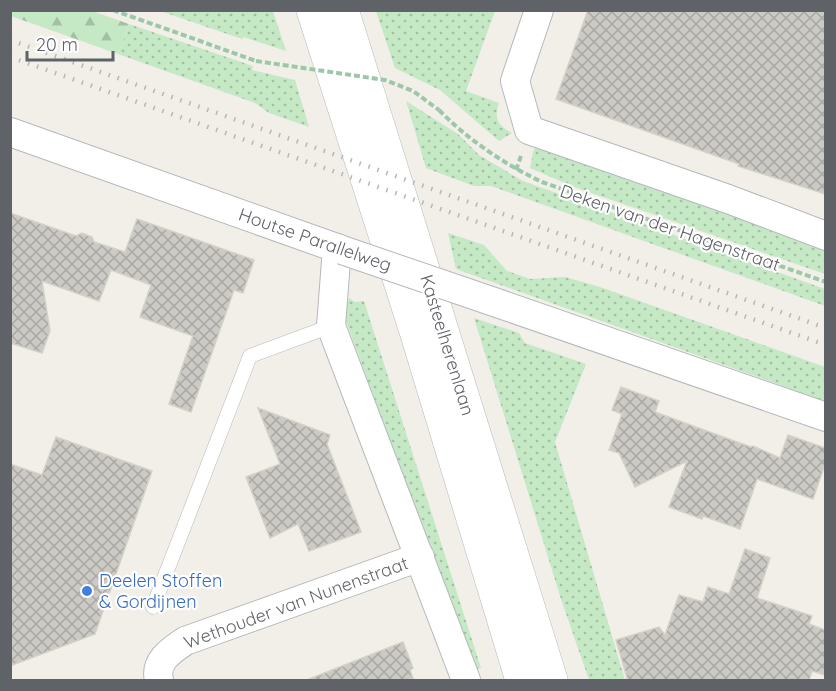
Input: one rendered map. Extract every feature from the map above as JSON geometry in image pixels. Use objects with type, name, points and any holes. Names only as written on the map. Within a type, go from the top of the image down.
[{"type":"main road","name":"Kasteelherenlaan","points":[[313,10],[416,331],[522,681]]},
{"type":"main road","name":"Kasteelherenlaan","points":[[342,10],[551,681]]},
{"type":"street","points":[[539,10],[515,81],[529,130],[728,199],[825,236]]},
{"type":"street","name":"Houtse Parallelweg","points":[[10,132],[825,417]]},
{"type":"street","name":"Wethouder van Nunenstraat","points":[[340,249],[331,326],[466,681]]},
{"type":"street","name":"Wethouder van Nunenstraat","points":[[159,681],[157,673],[165,655],[185,640],[420,557]]},
{"type":"lane","points":[[153,607],[250,356],[331,326]]},
{"type":"path","name":"Deken van der Hagenstraat","points":[[113,10],[256,61],[385,80],[413,91],[439,110],[481,147],[516,170],[561,189],[825,282]]},
{"type":"green space","points":[[11,10],[92,11],[129,24],[118,54],[11,16]]},
{"type":"green space","points":[[160,11],[273,11],[286,51],[243,37],[242,39]]},
{"type":"green space","points":[[376,11],[495,11],[466,91],[499,103],[498,121],[512,133],[499,141],[440,90],[395,68]]},
{"type":"green space","points":[[129,24],[253,66],[252,70],[295,80],[309,127],[269,113],[255,103],[118,54]]},
{"type":"green space","points":[[406,101],[458,134],[479,155],[523,181],[825,289],[825,306],[491,186],[474,186],[426,168]]},
{"type":"green space","points":[[536,146],[825,243],[825,274],[574,187],[530,168]]},
{"type":"green space","points":[[448,233],[484,245],[507,271],[530,279],[565,277],[600,287],[825,367],[825,401],[456,269]]},
{"type":"green space","points":[[349,298],[355,302],[364,301],[481,668],[475,670],[344,316]]},
{"type":"green space","points":[[474,318],[519,333],[525,343],[586,364],[555,442],[625,680],[589,680],[561,599]]},
{"type":"building","points":[[588,10],[825,10],[825,194],[738,166],[739,164],[556,99]]},
{"type":"building","points":[[10,213],[76,236],[82,233],[92,237],[94,242],[125,252],[137,219],[254,260],[243,293],[234,290],[191,412],[169,404],[193,336],[140,317],[151,285],[111,270],[99,301],[42,281],[50,331],[42,353],[10,343]]},
{"type":"building","points":[[621,387],[659,401],[655,412],[753,446],[780,458],[788,435],[825,448],[825,464],[813,499],[757,479],[740,529],[669,507],[687,461],[635,487],[619,453],[609,450],[622,414],[612,410]]},
{"type":"building","points":[[258,408],[330,435],[327,444],[361,532],[309,551],[298,524],[270,538],[246,477],[280,464]]},
{"type":"building","points":[[56,437],[152,471],[95,634],[10,666],[10,464],[42,475]]},
{"type":"building","points":[[745,549],[770,558],[757,598],[812,616],[809,624],[825,630],[825,675],[812,671],[809,681],[628,681],[616,640],[659,627],[665,635],[679,595],[703,602],[708,587],[729,594]]},
{"type":"building","points":[[403,642],[413,668],[410,670],[414,681],[309,681],[309,679]]},
{"type":"railway","points":[[10,40],[826,328]]},
{"type":"railway","points":[[10,57],[826,345]]},
{"type":"place","name":"Deelen Stoffen & Gordijnen","points":[[87,591]]}]
